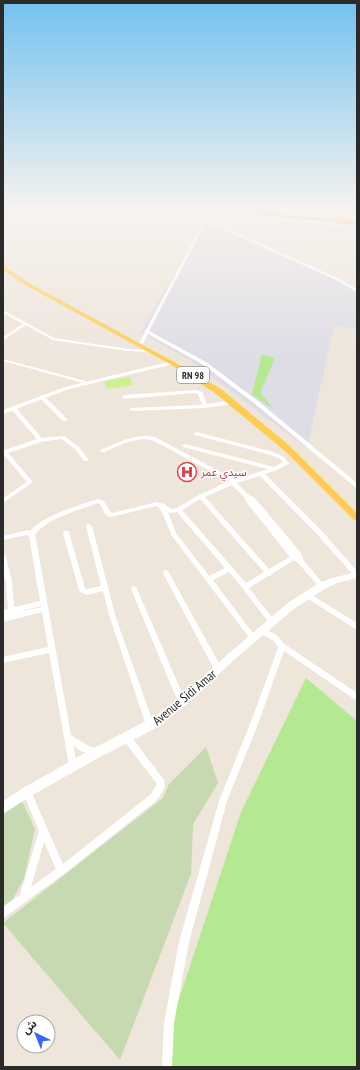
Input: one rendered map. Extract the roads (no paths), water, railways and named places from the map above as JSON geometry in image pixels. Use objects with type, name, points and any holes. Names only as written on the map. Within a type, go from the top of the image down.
[{"type":"main road","name":"RN 98","points":[[3,263],[25,280],[200,376],[229,395],[304,459],[357,512]]},
{"type":"main road","name":"RN 98","points":[[3,267],[27,284],[210,385],[234,402],[288,450],[357,518]]},
{"type":"street","points":[[141,343],[184,261]]},
{"type":"street","points":[[297,261],[339,280],[357,291]]},
{"type":"street","points":[[3,311],[46,336],[57,340],[128,350],[150,351]]},
{"type":"street","points":[[3,339],[25,324]]},
{"type":"street","points":[[146,331],[204,363],[256,402],[357,486]]},
{"type":"street","points":[[3,360],[87,383]]},
{"type":"street","points":[[3,412],[42,397],[87,383],[167,362]]},
{"type":"street","points":[[124,397],[196,391],[200,393],[205,406]]},
{"type":"street","points":[[42,397],[65,420]]},
{"type":"street","points":[[132,408],[205,406],[234,402]]},
{"type":"street","points":[[13,408],[41,440]]},
{"type":"street","points":[[31,534],[37,527],[62,514],[98,501],[102,502],[108,513],[111,515],[157,504],[170,511],[178,510],[201,496],[233,482],[262,474],[285,465],[284,460],[273,454],[197,434]]},
{"type":"street","points":[[3,501],[30,482],[3,452],[20,448],[41,440],[64,437],[86,460]]},
{"type":"street","points":[[103,451],[123,441],[143,437],[152,438],[233,482],[247,496],[249,502],[322,586]]},
{"type":"street","points":[[185,446],[275,469]]},
{"type":"street","points":[[262,474],[318,531],[357,575]]},
{"type":"street","points":[[201,496],[269,574]]},
{"type":"street","points":[[162,506],[174,534],[208,579],[257,634],[277,639],[281,645],[357,697]]},
{"type":"street","points":[[178,510],[230,569],[272,622]]},
{"type":"street","points":[[89,526],[104,588],[150,725]]},
{"type":"street","points":[[3,538],[28,532],[31,534]]},
{"type":"street","points":[[66,533],[83,591],[86,592],[104,588]]},
{"type":"street","points":[[31,534],[73,766]]},
{"type":"street","points":[[3,557],[12,614]]},
{"type":"street","points":[[245,587],[298,558]]},
{"type":"street","points":[[208,579],[230,569]]},
{"type":"street","points":[[166,572],[218,669]]},
{"type":"street","name":"Avenue Sidi Amar","points":[[3,808],[27,792],[96,753],[150,725],[182,702],[257,634],[307,595],[334,580],[357,575]]},
{"type":"street","points":[[134,589],[182,702]]},
{"type":"street","points":[[307,595],[357,627]]},
{"type":"street","points":[[3,619],[12,614],[45,606]]},
{"type":"street","points":[[3,613],[12,614]]},
{"type":"street","points":[[167,1067],[169,1023],[184,942],[223,801],[254,724],[281,645]]},
{"type":"street","points":[[3,660],[52,649]]},
{"type":"street","points":[[68,737],[84,748],[96,753]]},
{"type":"street","points":[[3,913],[61,871],[153,798],[160,788],[161,783],[127,738]]},
{"type":"street","points":[[27,792],[61,871]]},
{"type":"street","points":[[24,897],[43,832]]},
{"type":"place","name":"سيدي عمر","points":[[187,472]]}]
